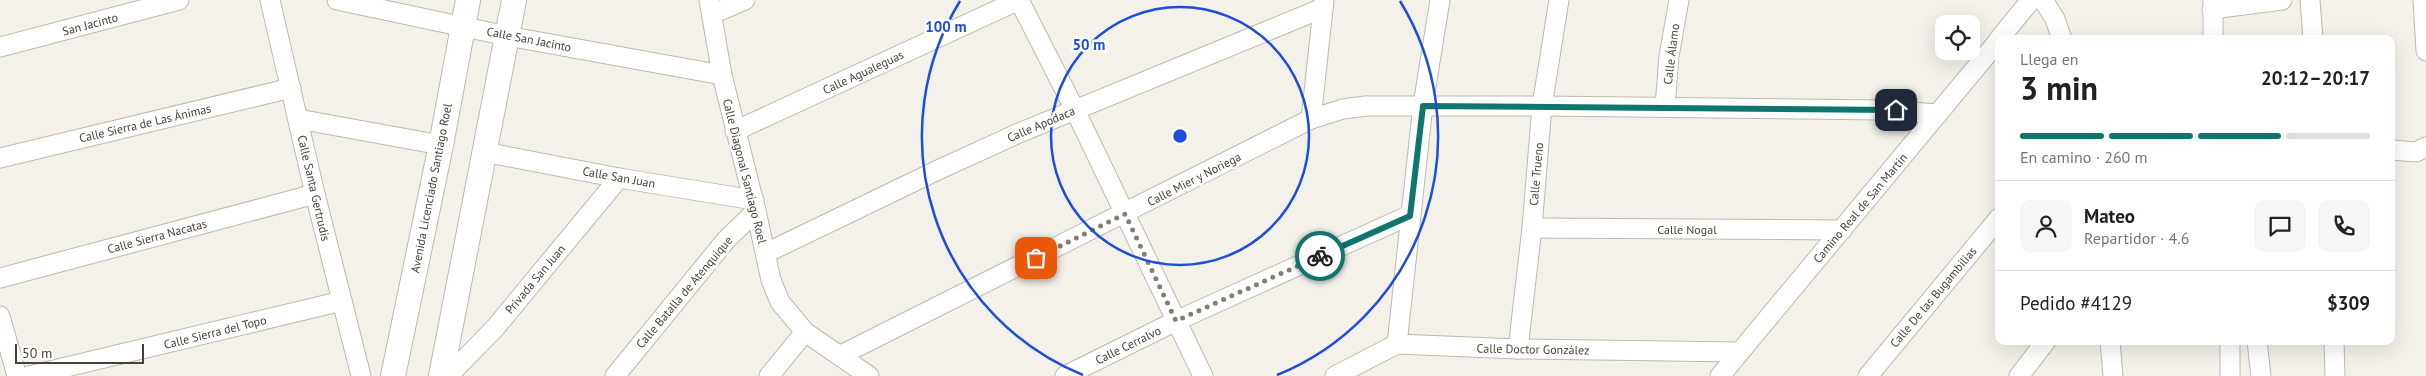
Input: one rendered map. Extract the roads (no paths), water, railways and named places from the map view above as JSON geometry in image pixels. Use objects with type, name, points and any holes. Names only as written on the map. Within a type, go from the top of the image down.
[{"type":"street","name":"San Jacinto","points":[[0,47],[179,0]]},
{"type":"street","name":"Calle Santa Gertrudis","points":[[270,0],[315,194],[361,376]]},
{"type":"street","name":"Calle San Jacinto","points":[[337,0],[463,25],[507,36],[722,75]]},
{"type":"street","name":"Avenida Licenciado Santiago Roel","points":[[393,376],[441,146],[468,0]]},
{"type":"street","points":[[441,376],[514,0]]},
{"type":"street","points":[[710,7],[745,0]]},
{"type":"street","points":[[1019,0],[1075,110],[1203,376]]},
{"type":"street","name":"Calle Agualeguas","points":[[735,131],[1019,0]]},
{"type":"street","points":[[1397,344],[1423,106],[1440,0]]},
{"type":"street","name":"Calle Trueno","points":[[1518,349],[1532,228],[1542,106],[1559,0]]},
{"type":"street","name":"Calle Álamo","points":[[1665,107],[1670,56],[1679,0]]},
{"type":"street","name":"Camino Real de San Martin","points":[[2002,35],[2031,0]]},
{"type":"street","points":[[2043,0],[2055,19],[2061,35]]},
{"type":"street","points":[[2213,35],[2212,4],[2282,0]]},
{"type":"street","points":[[2310,0],[2313,35]]},
{"type":"street","points":[[2423,0],[2426,51]]},
{"type":"street","points":[[1311,119],[1323,4]]},
{"type":"street","name":"Calle Apodaca","points":[[766,254],[938,170],[1323,4]]},
{"type":"street","name":"Calle Diagonal Santiago Roel","points":[[710,7],[722,75],[735,131],[755,205],[771,280],[780,302],[805,332],[868,376]]},
{"type":"street","name":"Camino Real de San Martin","points":[[1720,376],[1995,44]]},
{"type":"street","name":"Calle Sierra de Las Ánimas","points":[[0,158],[291,88]]},
{"type":"street","name":"Calle Mier y Noriega","points":[[841,356],[1311,119],[1343,109],[1423,106],[1665,107],[1882,110],[1938,114]]},
{"type":"street","points":[[298,119],[441,146]]},
{"type":"street","points":[[2395,150],[2416,152],[2426,147]]},
{"type":"street","name":"Calle San Juan","points":[[484,152],[755,205]]},
{"type":"street","name":"Privada San Juan","points":[[448,376],[494,328],[619,178]]},
{"type":"street","name":"Calle Sierra Nacatas","points":[[0,278],[315,194]]},
{"type":"street","name":"Calle Batalla de Atenquique","points":[[615,376],[755,205]]},
{"type":"street","name":"Calle Cerralvo","points":[[1065,376],[1176,321],[1410,216]]},
{"type":"street","name":"Calle De las Bugambilias","points":[[1868,376],[1995,223]]},
{"type":"street","name":"Calle Nogal","points":[[1532,228],[1842,230]]},
{"type":"street","name":"Calle Sierra del Topo","points":[[29,376],[342,300]]},
{"type":"street","points":[[0,316],[17,376]]},
{"type":"street","points":[[769,376],[805,332]]},
{"type":"street","name":"Calle Doctor González","points":[[1334,376],[1397,344],[1518,349],[1738,352]]},
{"type":"street","points":[[2019,376],[2043,345]]},
{"type":"street","points":[[2110,345],[2113,376]]},
{"type":"street","points":[[2230,345],[2230,376]]},
{"type":"street","points":[[2258,345],[2261,376]]},
{"type":"street","points":[[2334,345],[2335,376]]}]
